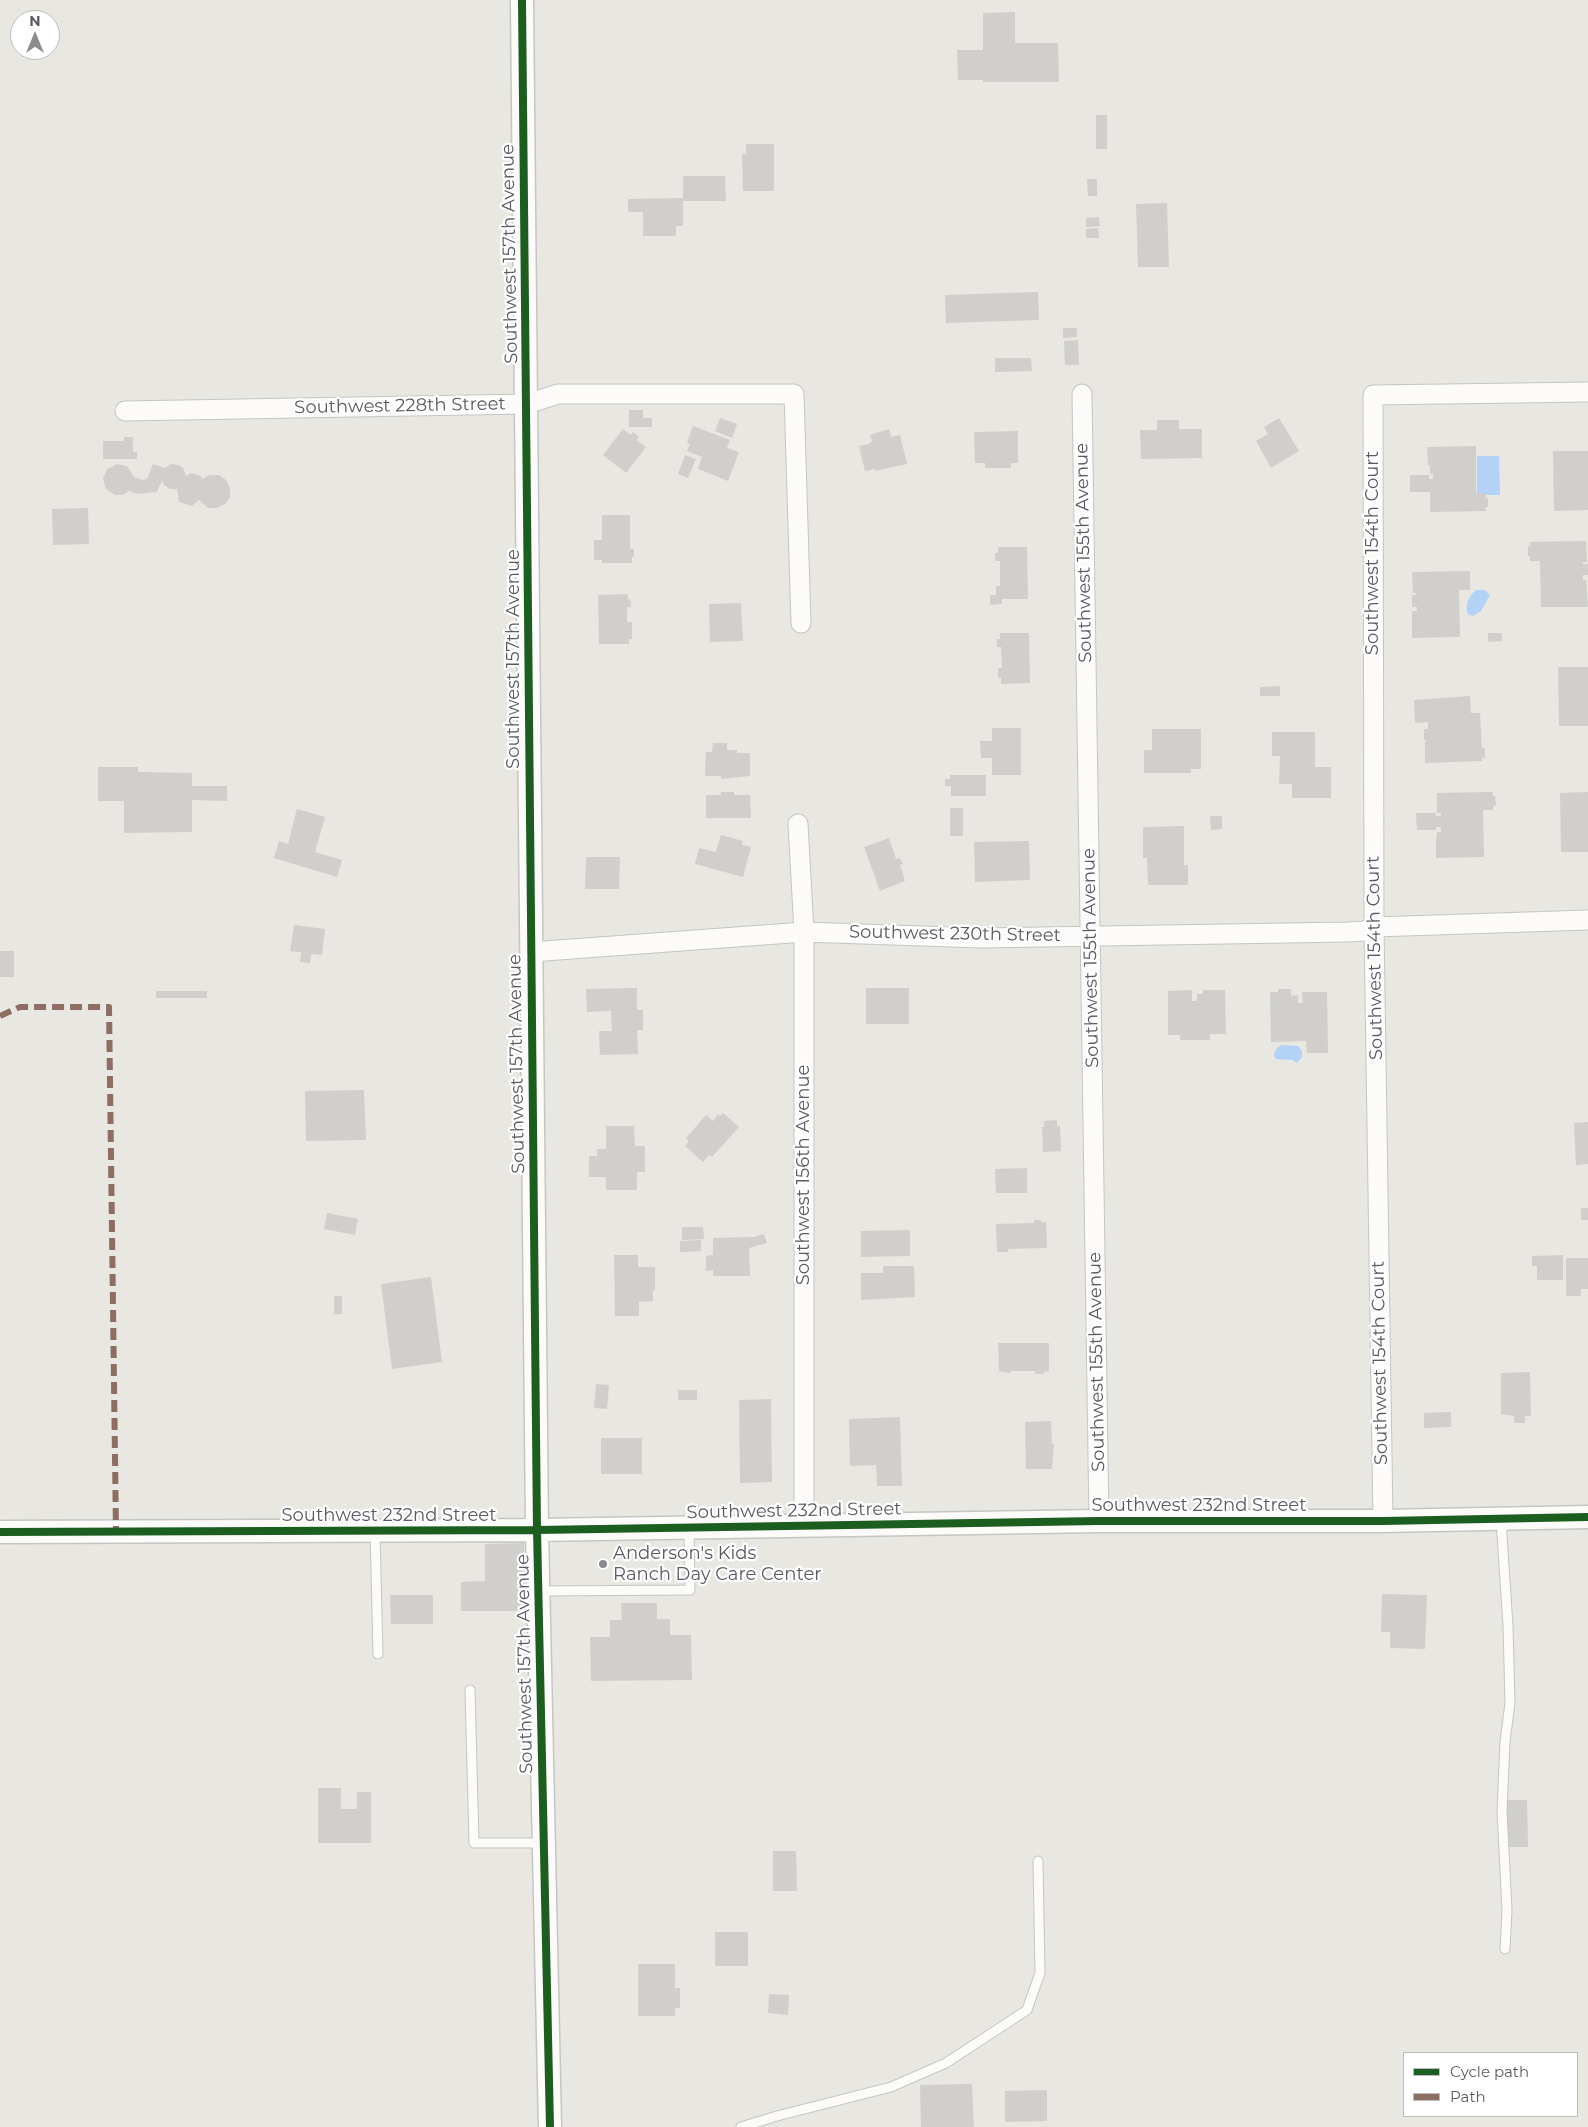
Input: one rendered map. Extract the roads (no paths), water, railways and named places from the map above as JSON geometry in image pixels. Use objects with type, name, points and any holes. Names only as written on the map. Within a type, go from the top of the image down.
[{"type":"street","name":"Southwest 157th Avenue","points":[[522,0],[537,1530],[550,2127]]},
{"type":"street","name":"Southwest 154th Court","points":[[1383,1521],[1374,927],[1373,395],[1588,392]]},
{"type":"street","name":"Southwest 228th Street","points":[[125,412],[527,404],[558,394],[794,394],[801,623]]},
{"type":"street","name":"Southwest 155th Avenue","points":[[1082,394],[1099,1521]]},
{"type":"street","name":"Southwest 156th Avenue","points":[[798,824],[804,932],[804,1526]]},
{"type":"street","name":"Southwest 230th Street","points":[[531,952],[804,932],[981,938],[1347,932],[1364,931],[1374,927],[1588,920]]},
{"type":"street","name":"Southwest 232nd Street","points":[[0,1532],[537,1530],[1099,1521],[1383,1521],[1588,1517]]},
{"type":"lane","points":[[1501,1518],[1508,1626],[1510,1703],[1502,1811],[1507,1910],[1505,1949]]},
{"type":"lane","points":[[539,1591],[690,1590],[689,1528]]},
{"type":"lane","points":[[375,1531],[378,1654]]},
{"type":"lane","points":[[470,1690],[474,1842],[544,1843]]},
{"type":"lane","points":[[741,2127],[891,2087],[946,2063],[1027,2010],[1040,1973],[1038,1861]]},
{"type":"water","points":[[1477,456],[1499,456],[1500,495],[1477,495]]},
{"type":"water","points":[[1476,590],[1485,590],[1490,595],[1481,611],[1473,616],[1468,614],[1467,604]]},
{"type":"water","points":[[1281,1045],[1298,1046],[1302,1051],[1302,1057],[1297,1063],[1293,1060],[1276,1059],[1274,1055],[1276,1049]]},
{"type":"place","name":"Anderson's Kids Ranch Day Care Center","points":[[603,1564]]}]
